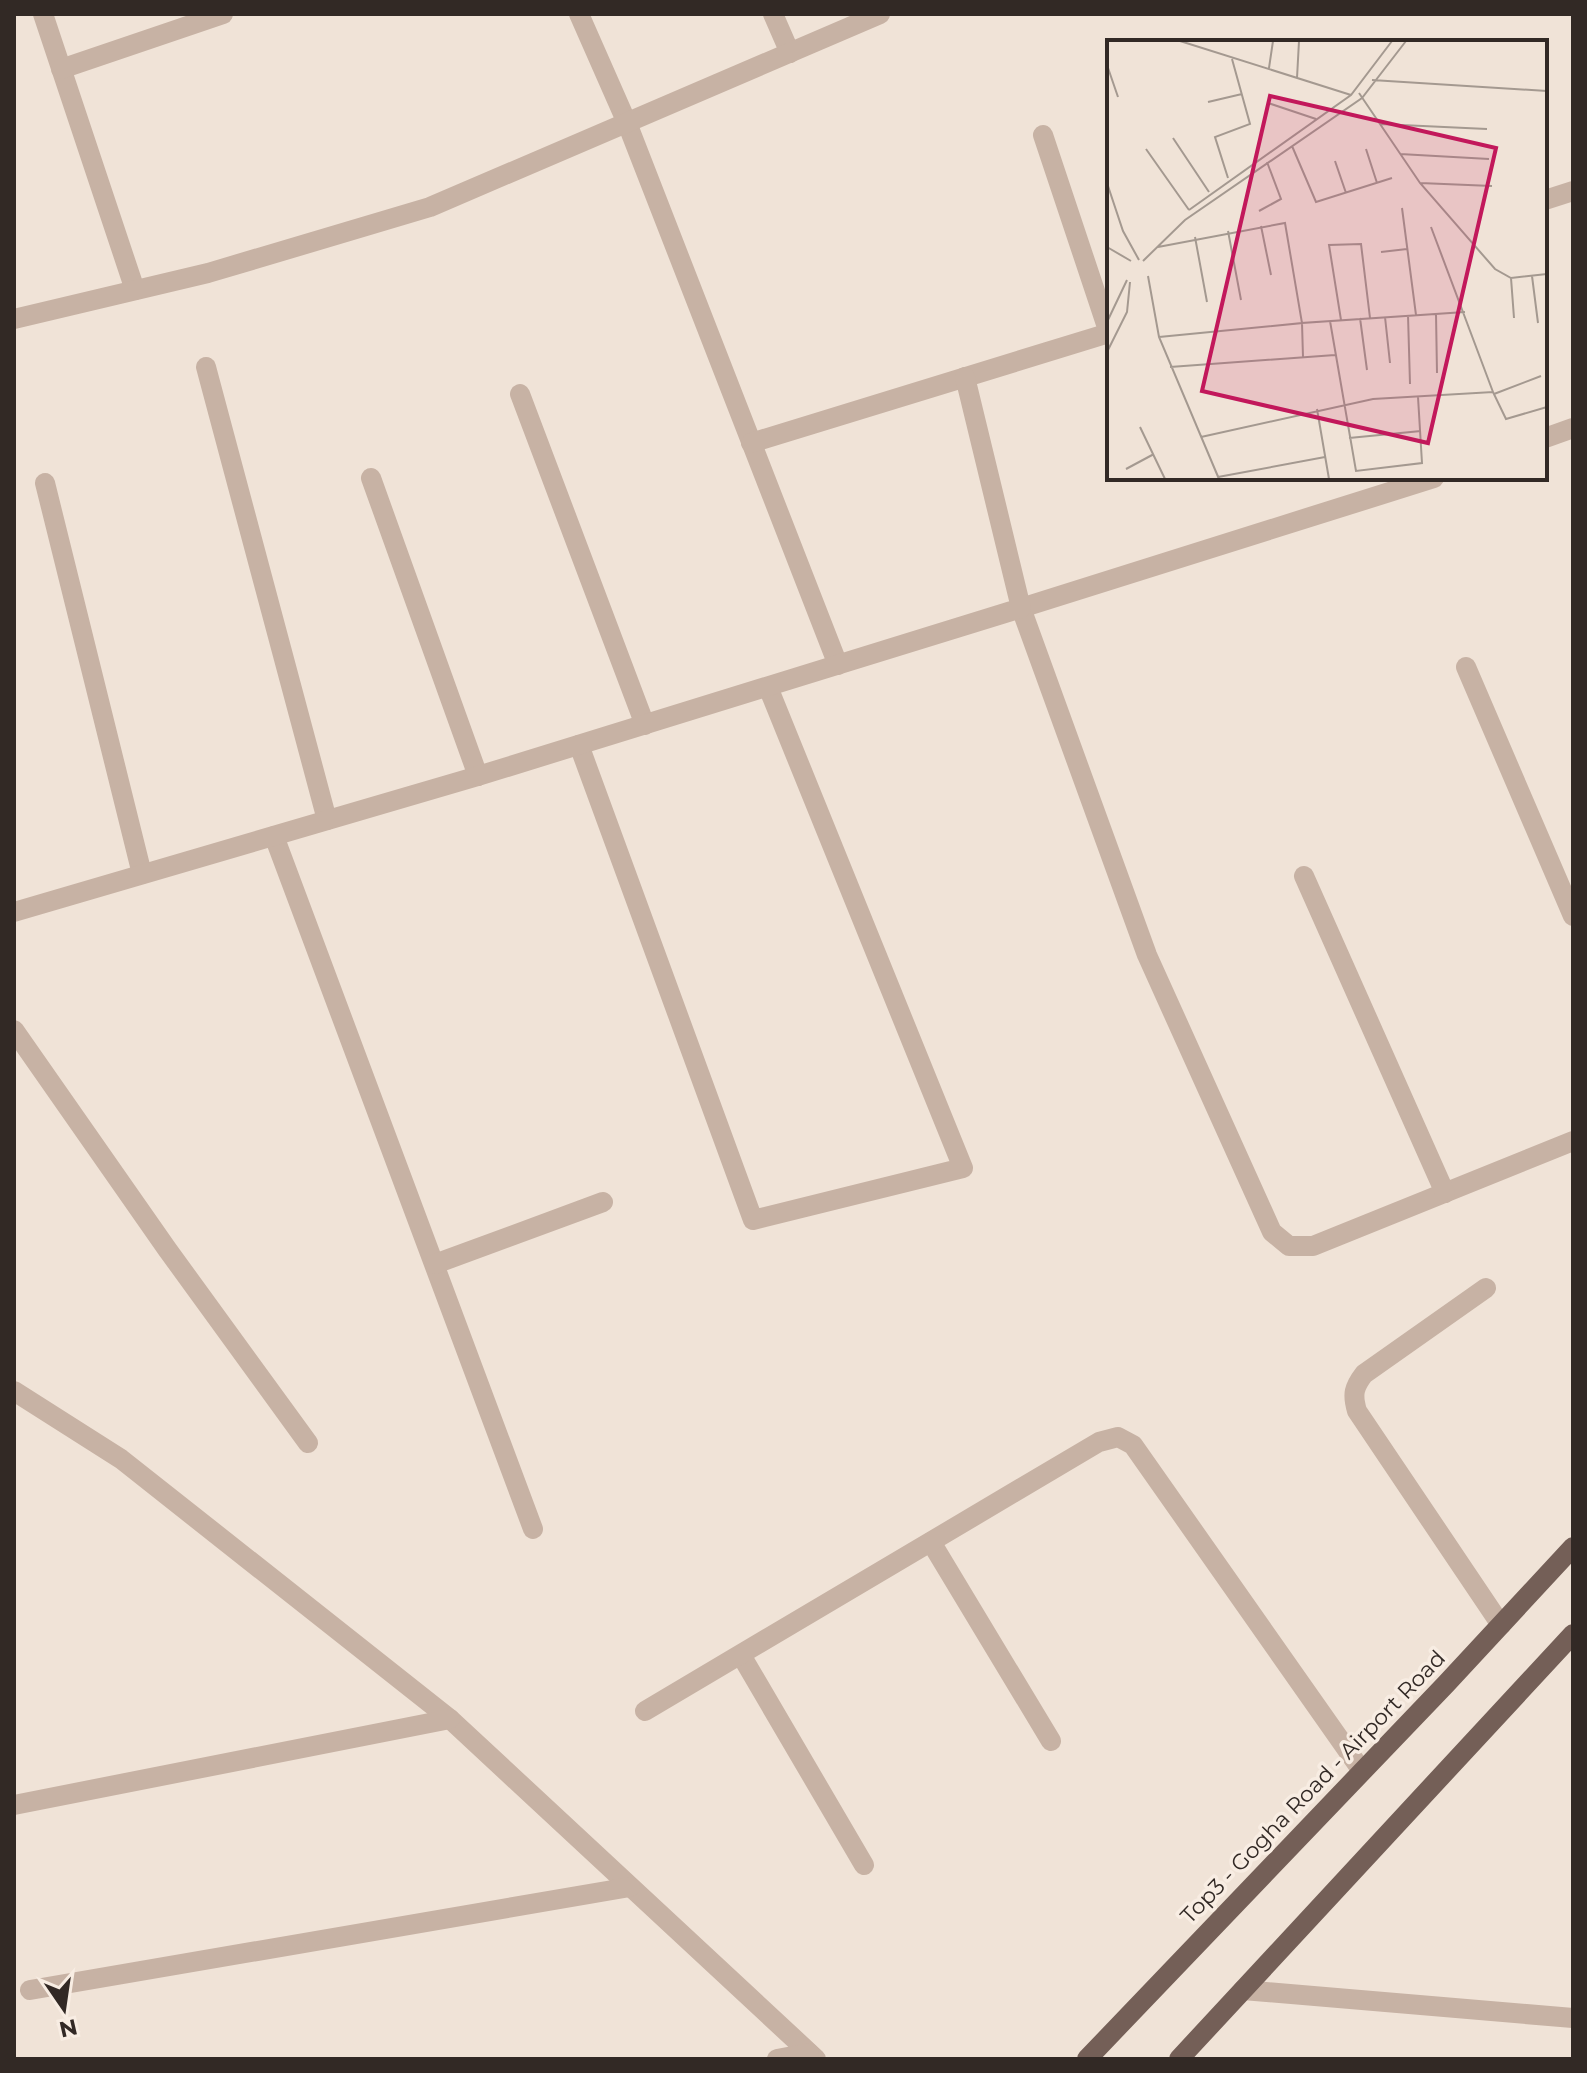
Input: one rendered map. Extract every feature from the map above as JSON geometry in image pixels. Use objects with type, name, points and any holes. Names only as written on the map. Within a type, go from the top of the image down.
[{"type":"main road","name":"Top3 - Gogha Road - Airport Road","points":[[1087,2059],[1573,1547]]},
{"type":"main road","points":[[1179,2059],[1573,1634]]},
{"type":"street","points":[[43,14],[135,290]]},
{"type":"street","points":[[61,69],[223,14]]},
{"type":"street","points":[[579,14],[627,123],[838,665]]},
{"type":"street","points":[[773,14],[790,53]]},
{"type":"street","points":[[14,319],[208,273],[430,207],[880,14]]},
{"type":"street","points":[[1043,135],[1107,327]]},
{"type":"street","points":[[1547,199],[1573,191]]},
{"type":"street","points":[[751,443],[1107,334]]},
{"type":"street","points":[[206,367],[327,820]]},
{"type":"street","points":[[965,377],[1021,608],[1147,955],[1272,1232],[1289,1246],[1313,1246],[1573,1141]]},
{"type":"street","points":[[520,394],[645,725]]},
{"type":"street","points":[[1547,437],[1573,428]]},
{"type":"street","points":[[371,478],[478,776]]},
{"type":"street","points":[[14,912],[645,725],[1428,480]]},
{"type":"street","points":[[45,483],[142,874]]},
{"type":"street","points":[[1466,667],[1573,916]]},
{"type":"street","points":[[579,745],[753,1220],[963,1168],[768,687]]},
{"type":"street","points":[[274,836],[533,1529]]},
{"type":"street","points":[[1304,876],[1445,1193]]},
{"type":"street","points":[[14,1030],[308,1443]]},
{"type":"street","points":[[435,1264],[603,1202]]},
{"type":"street","points":[[1486,1288],[1364,1374],[1355,1386],[1353,1397],[1357,1411],[1501,1625]]},
{"type":"street","points":[[14,1391],[121,1459],[450,1719],[812,2056]]},
{"type":"street","points":[[645,1711],[1099,1442],[1118,1437],[1133,1445],[1362,1771]]},
{"type":"street","points":[[931,1542],[1051,1741]]},
{"type":"street","points":[[741,1655],[864,1865]]},
{"type":"street","points":[[14,1805],[450,1719]]},
{"type":"street","points":[[30,1990],[630,1887]]},
{"type":"street","points":[[1243,1990],[1573,2018]]},
{"type":"street","points":[[777,2059],[812,2056]]}]
